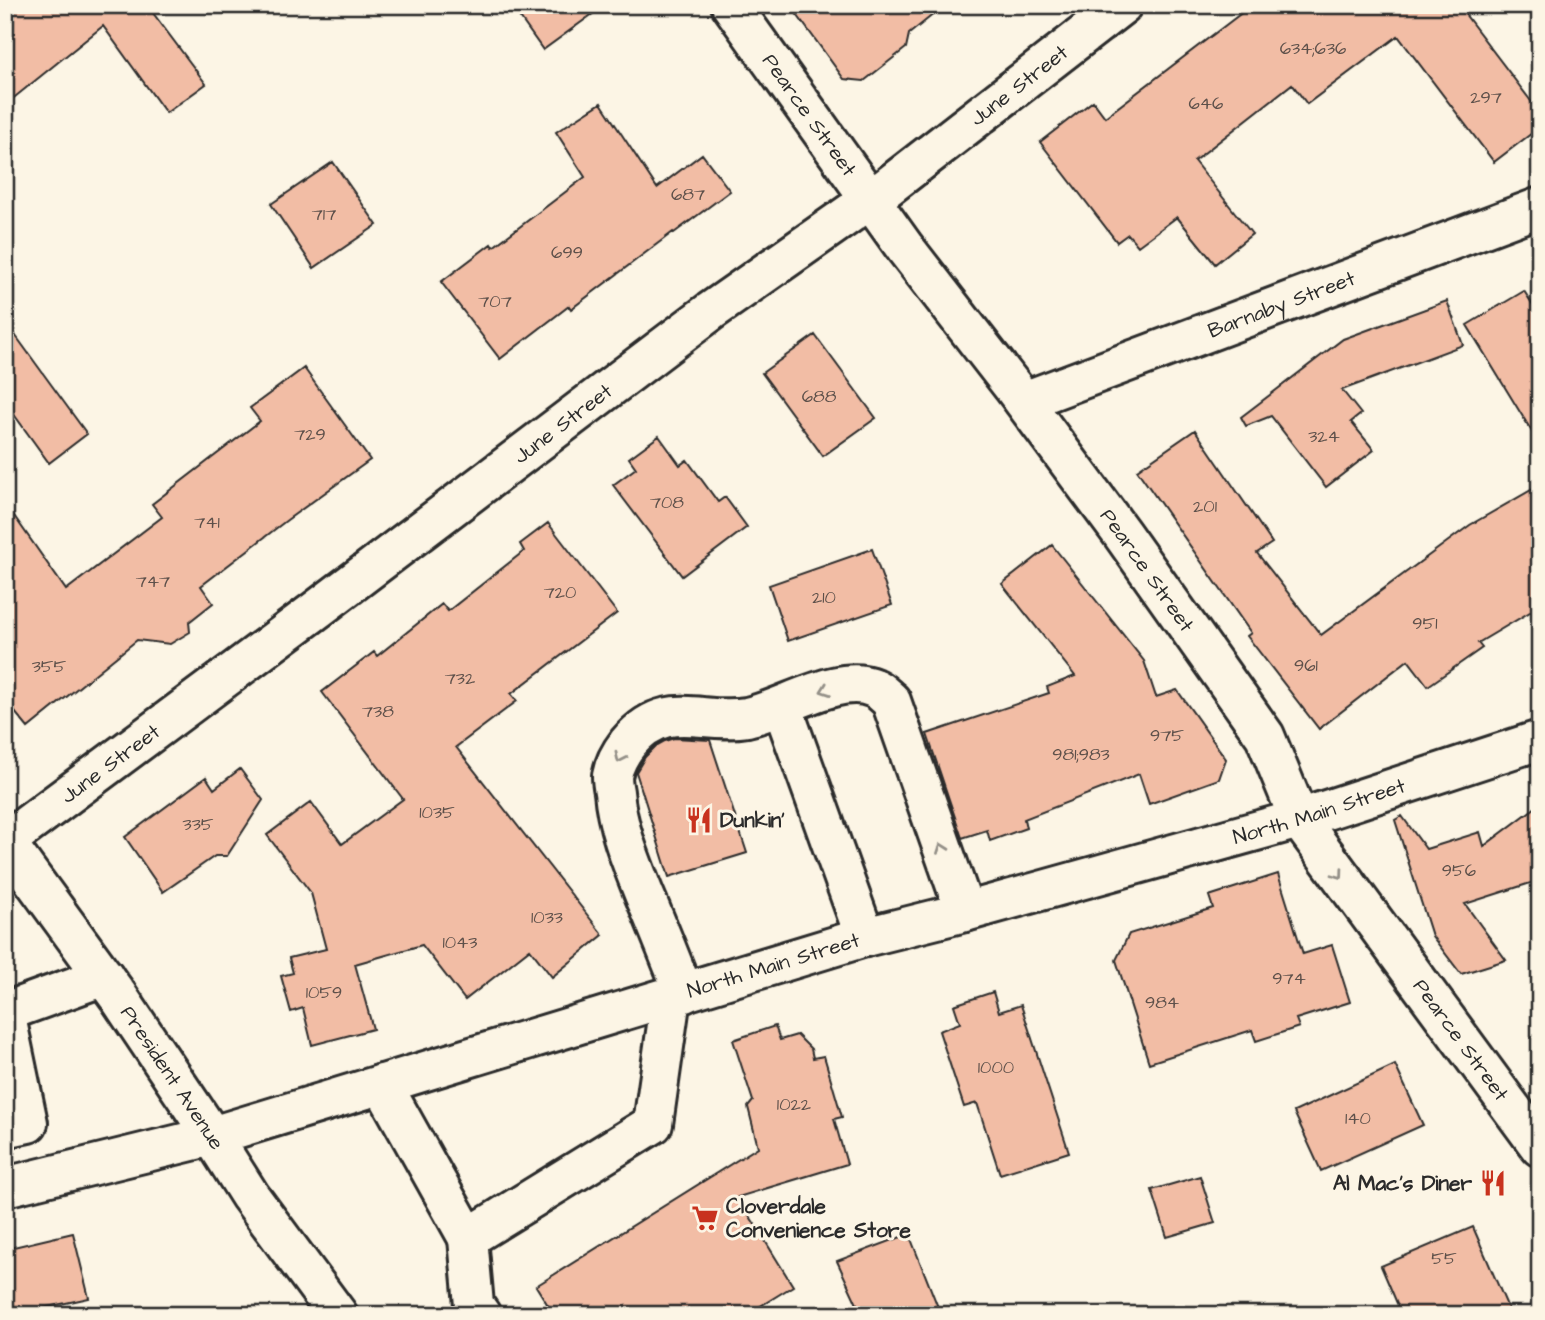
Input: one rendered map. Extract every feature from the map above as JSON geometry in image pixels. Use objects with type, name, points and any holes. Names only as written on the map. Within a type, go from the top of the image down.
[{"type":"street","name":"Pearce Street","points":[[731,5],[905,248],[1024,401],[1122,534],[1265,736],[1299,819],[1540,1147]]},
{"type":"street","name":"June Street","points":[[5,841],[711,311],[870,199],[1122,5]]},
{"type":"street","name":"Barnaby Street","points":[[1024,401],[1540,207]]},
{"type":"street","points":[[468,1238],[653,1124],[677,995],[615,811],[612,776],[622,751],[640,729],[663,718],[685,714],[720,718],[760,714],[837,686],[859,683],[876,688],[891,701],[965,912]]},
{"type":"street","points":[[782,706],[865,937]]},
{"type":"street","name":"North Main Street","points":[[5,1187],[212,1136],[865,937],[965,912],[1299,819],[1540,740]]},
{"type":"street","name":"President Avenue","points":[[5,841],[104,976],[250,1196],[338,1315]]},
{"type":"street","points":[[5,1128],[28,1123],[5,1012],[104,976]]},
{"type":"street","points":[[382,1084],[468,1238],[474,1305],[481,1315]]},
{"type":"building","points":[[5,5],[147,5],[206,84],[166,113],[103,26],[5,105]]},
{"type":"building","points":[[511,5],[605,5],[543,50]]},
{"type":"building","points":[[790,5],[945,5],[909,34],[906,48],[864,81],[844,79]]},
{"type":"building","points":[[1252,5],[1458,5],[1540,113],[1540,127],[1494,162],[1398,36],[1307,104],[1292,84],[1194,161],[1252,234],[1215,264],[1177,217],[1138,246],[1128,234],[1117,242],[1040,142],[1093,101],[1105,117]]},
{"type":"building","points":[[601,103],[657,188],[702,154],[730,191],[500,359],[441,282],[491,244],[493,247],[585,177],[556,132]]},
{"type":"building","points":[[333,162],[377,225],[314,268],[271,204]]},
{"type":"building","points":[[1524,291],[1540,316],[1540,445],[1467,325]]},
{"type":"building","points":[[1447,301],[1463,345],[1342,390],[1361,414],[1351,422],[1374,450],[1326,487],[1271,416],[1246,426],[1241,417],[1343,339]]},
{"type":"building","points":[[5,321],[87,434],[49,463],[5,402]]},
{"type":"building","points":[[815,335],[876,418],[823,456],[762,373]]},
{"type":"building","points":[[304,368],[370,460],[201,586],[213,603],[189,622],[190,632],[170,644],[137,640],[28,728],[5,700],[5,503],[66,590],[162,517],[152,504],[260,421],[250,408]]},
{"type":"building","points":[[1195,430],[1272,543],[1257,553],[1321,635],[1470,525],[1540,485],[1540,606],[1478,643],[1482,648],[1428,686],[1408,660],[1319,729],[1247,636],[1251,633],[1137,470]]},
{"type":"building","points":[[659,436],[680,465],[687,460],[718,502],[725,497],[747,527],[682,576],[613,485],[636,468],[629,458]]},
{"type":"building","points":[[548,523],[617,613],[511,694],[517,701],[456,747],[603,935],[552,977],[530,949],[465,1000],[422,945],[355,964],[373,1029],[312,1045],[303,1008],[291,1012],[281,976],[293,973],[289,958],[326,949],[311,893],[267,835],[311,802],[342,844],[403,799],[322,692],[374,652],[377,656],[442,604],[448,611],[524,551],[520,544]]},
{"type":"building","points":[[1052,545],[1144,661],[1156,697],[1177,690],[1226,759],[1219,779],[1149,804],[1139,774],[1024,819],[1026,828],[990,841],[987,830],[962,838],[927,734],[1049,693],[1047,687],[1075,676],[1002,584]]},
{"type":"building","points":[[872,549],[892,605],[788,641],[769,585]]},
{"type":"building","points":[[674,738],[710,740],[747,853],[669,877],[636,772],[656,746]]},
{"type":"building","points":[[240,769],[263,800],[227,856],[215,856],[163,892],[125,837],[206,777],[214,789]]},
{"type":"building","points":[[1540,804],[1540,880],[1465,904],[1506,960],[1461,974],[1432,936],[1395,820],[1402,816],[1426,849],[1480,832],[1484,846]]},
{"type":"building","points":[[1278,874],[1303,954],[1332,945],[1350,1002],[1296,1019],[1299,1027],[1256,1041],[1252,1030],[1149,1063],[1116,960],[1129,934],[1213,908],[1209,896]]},
{"type":"building","points":[[993,992],[999,1012],[1021,1005],[1069,1152],[1000,1174],[977,1103],[964,1107],[939,1031],[960,1023],[954,1005]]},
{"type":"building","points":[[775,1026],[780,1040],[797,1035],[811,1049],[813,1058],[824,1056],[842,1117],[834,1119],[847,1164],[738,1197],[793,1286],[746,1315],[554,1315],[536,1286],[758,1147],[748,1107],[753,1101],[733,1040]]},
{"type":"building","points":[[1395,1065],[1423,1125],[1321,1171],[1294,1112]]},
{"type":"building","points":[[1200,1176],[1215,1223],[1167,1237],[1152,1190]]},
{"type":"building","points":[[1473,1227],[1511,1315],[1402,1315],[1381,1266]]},
{"type":"building","points":[[73,1233],[89,1298],[10,1315],[5,1296],[5,1249]]},
{"type":"building","points":[[909,1234],[941,1315],[862,1315],[837,1261]]},
{"type":"place","name":"Dunkin'","points":[[699,820]]},
{"type":"place","name":"Al Mac's Diner","points":[[1493,1183]]},
{"type":"place","name":"Cloverdale Convenience Store","points":[[705,1218]]}]
